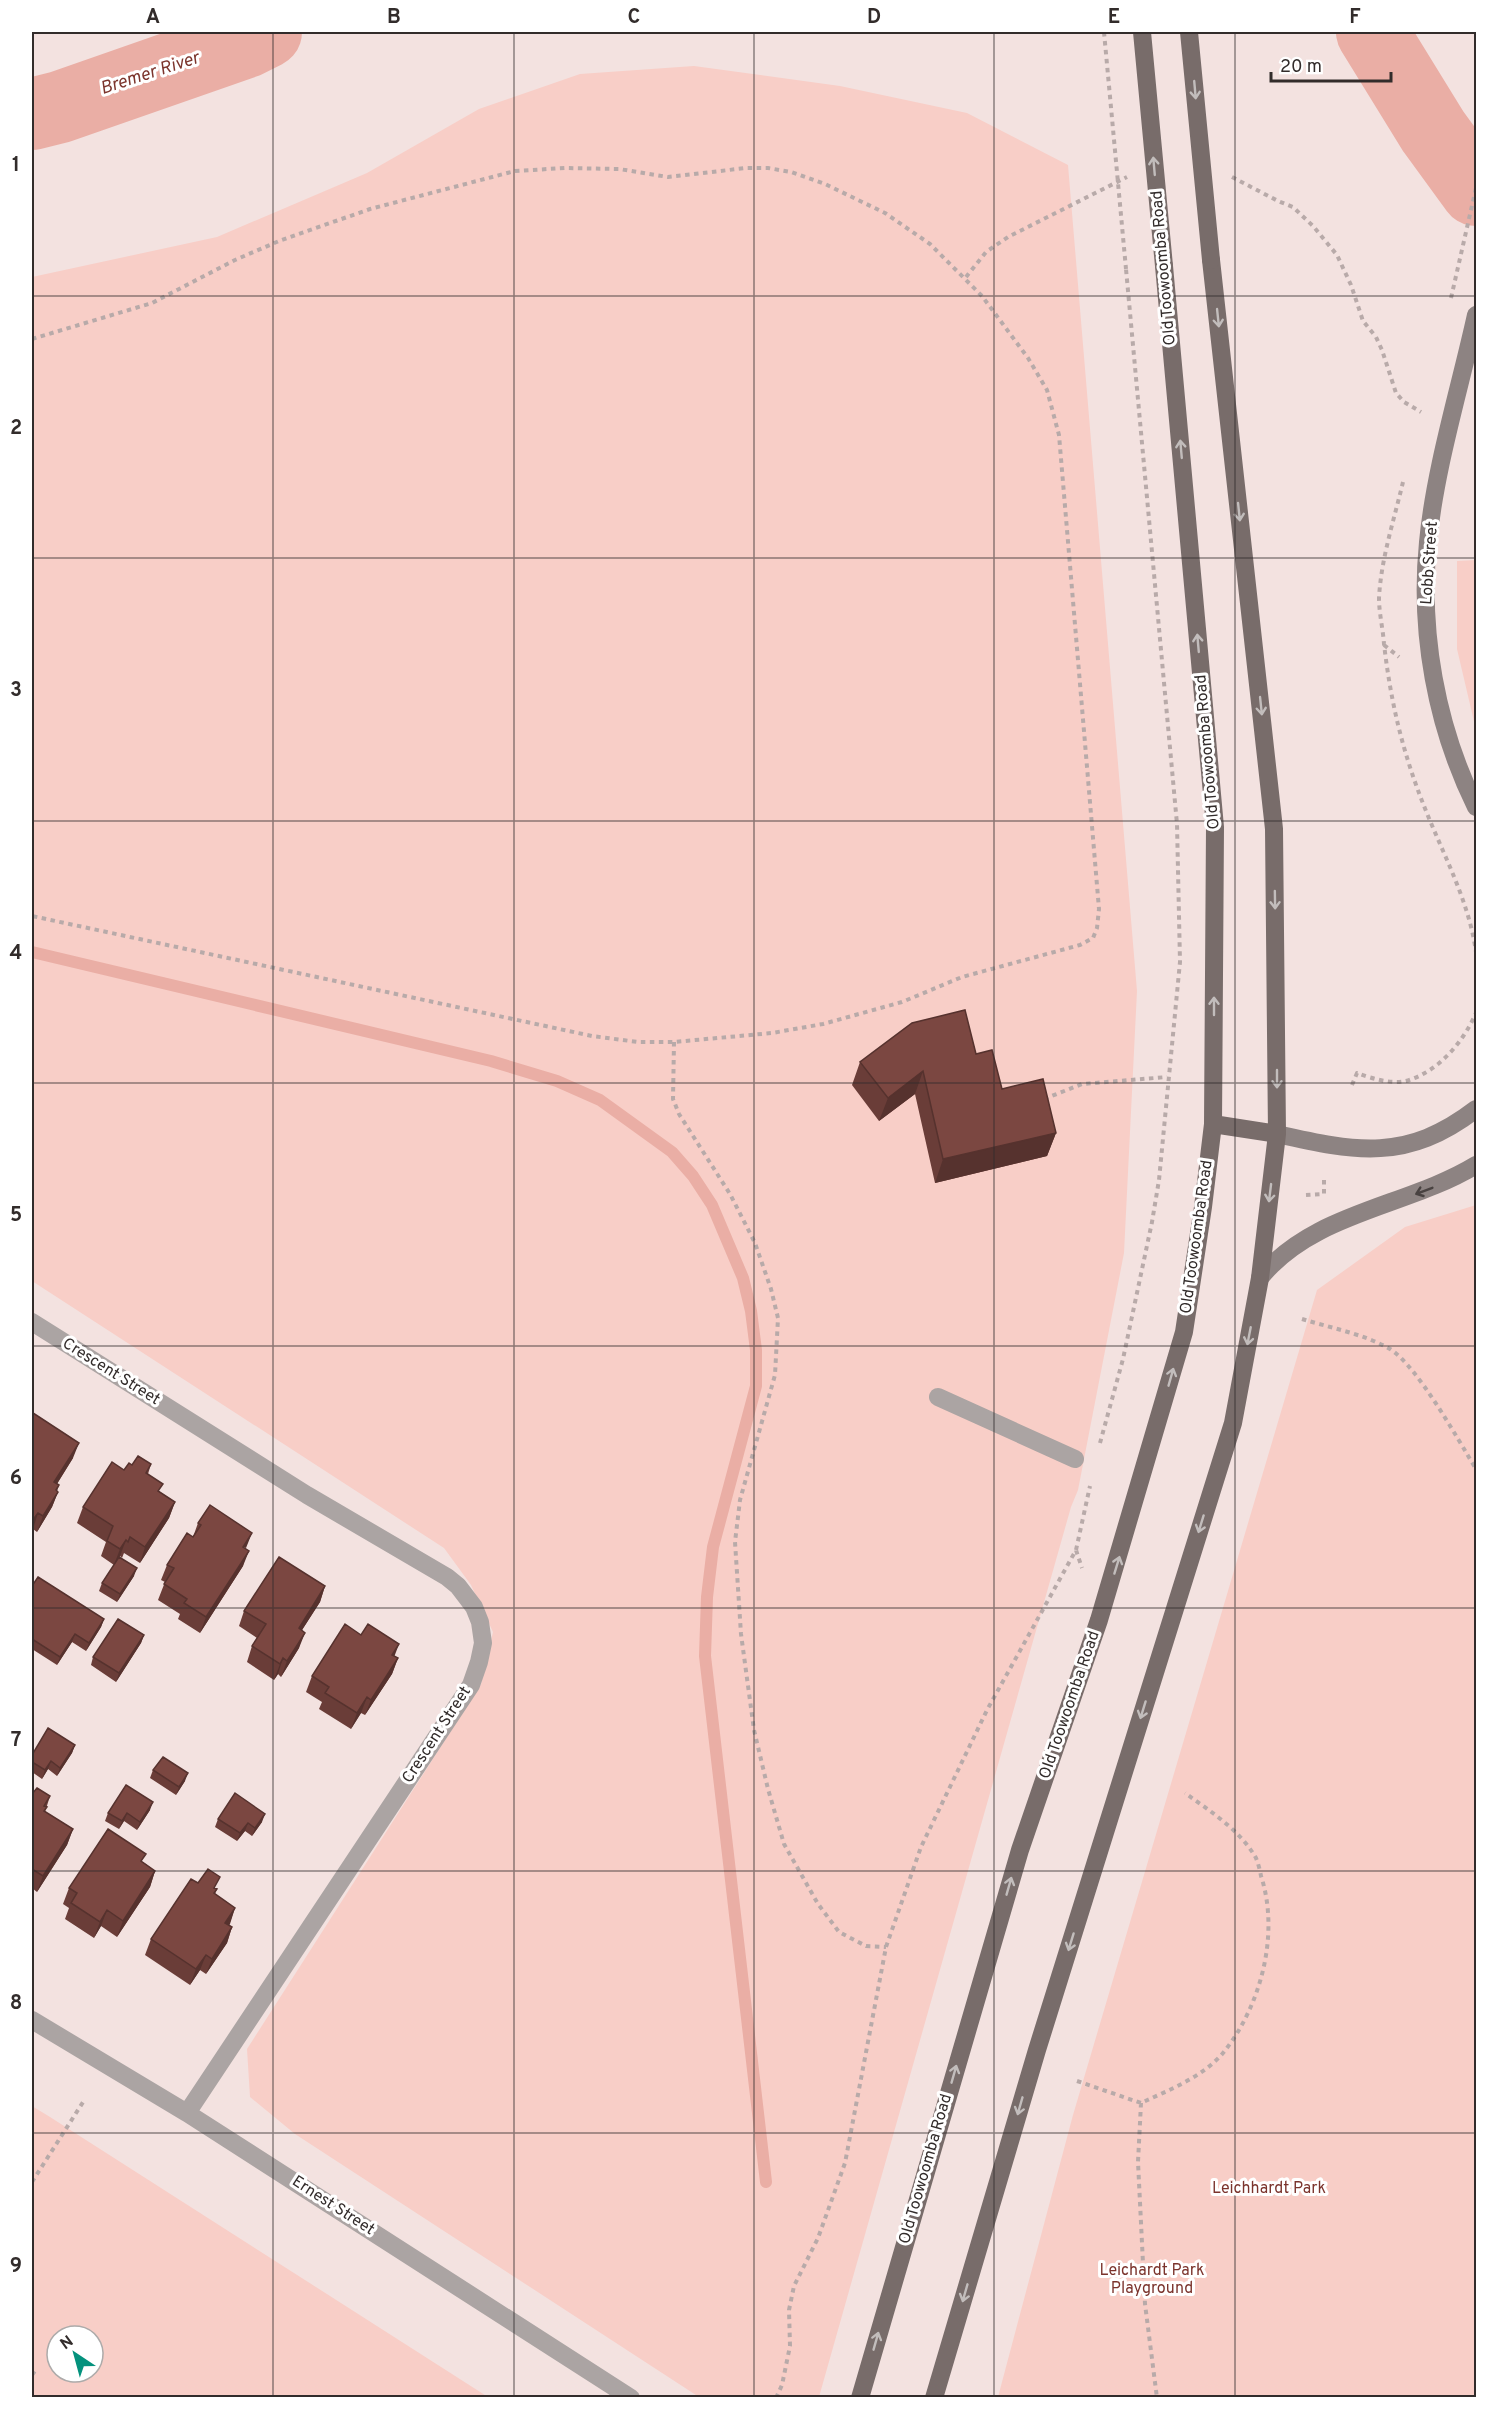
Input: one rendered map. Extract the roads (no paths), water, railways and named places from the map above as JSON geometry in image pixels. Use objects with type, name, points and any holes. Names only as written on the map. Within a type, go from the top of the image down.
[{"type":"main road","name":"Old Toowoomba Road","points":[[860,2397],[1020,1850],[1099,1620],[1184,1332],[1212,1124],[1215,827],[1142,32]]},
{"type":"main road","points":[[934,2397],[1037,2050],[1233,1423],[1260,1278],[1277,1134],[1274,829],[1211,260],[1190,32]]},
{"type":"main road","name":"Lobb Street","points":[[1476,315],[1440,473],[1428,542],[1426,623],[1434,687],[1454,753],[1476,807]]},
{"type":"main road","points":[[1212,1124],[1277,1134],[1333,1147],[1371,1150],[1427,1138],[1463,1119],[1476,1109]]},
{"type":"main road","points":[[1260,1278],[1281,1254],[1310,1235],[1433,1187],[1476,1165]]},
{"type":"street","name":"Crescent Street","points":[[32,1322],[307,1495],[447,1577],[468,1597],[480,1622],[483,1643],[471,1685],[187,2113]]},
{"type":"street","points":[[938,1397],[1075,1459]]},
{"type":"street","name":"Ernest Street","points":[[32,2020],[187,2113],[631,2397]]},
{"type":"waterway","name":"Bremer River","points":[[32,114],[60,107],[246,42],[266,32]]},
{"type":"waterway","name":"Bremer River","points":[[1372,32],[1433,131],[1476,190]]},
{"type":"waterway","points":[[32,952],[491,1061],[557,1081],[600,1100],[672,1152],[693,1176],[712,1205],[743,1278],[751,1311],[756,1350],[756,1386],[713,1547],[707,1597],[705,1656],[766,2182]]},
{"type":"park label","name":"Leichhardt Park","points":[[1269,2189]]},
{"type":"park label","name":"Leichardt Park Playground","points":[[1152,2280]]}]
